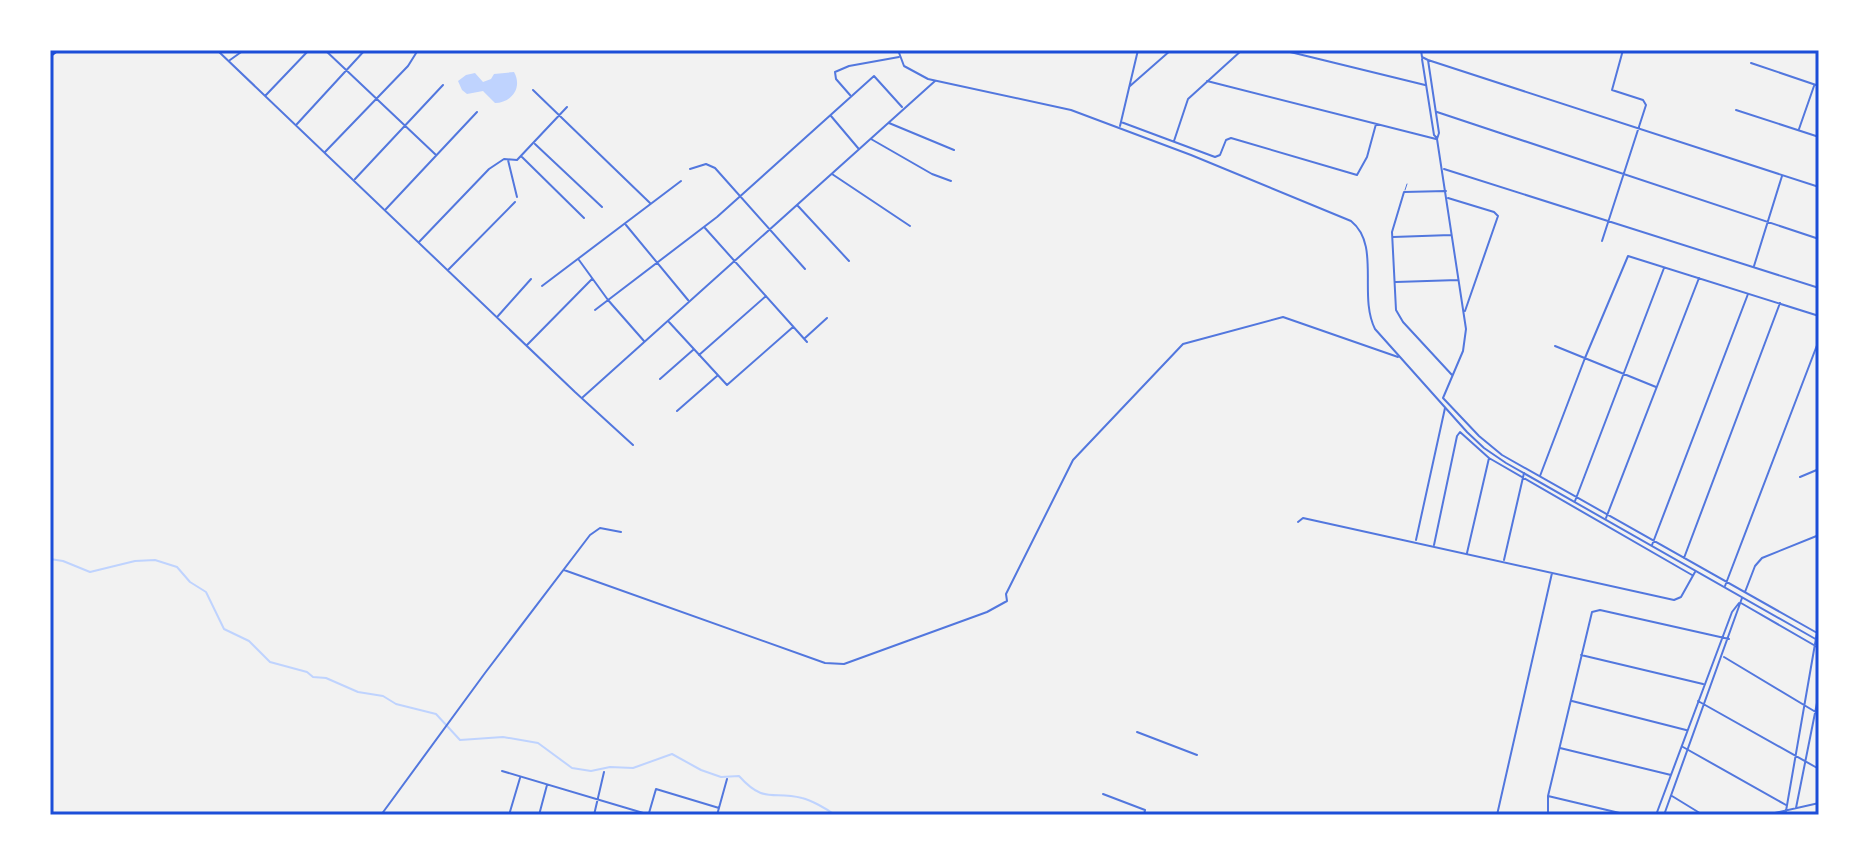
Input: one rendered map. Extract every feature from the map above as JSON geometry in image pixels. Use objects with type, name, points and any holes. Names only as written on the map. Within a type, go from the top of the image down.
[{"type":"main road","points":[[50,56],[58,50]]},
{"type":"street","points":[[217,50],[633,445]]},
{"type":"street","points":[[229,61],[244,50]]},
{"type":"street","points":[[265,96],[309,50]]},
{"type":"street","points":[[325,50],[436,155]]},
{"type":"street","points":[[296,125],[365,50]]},
{"type":"street","points":[[325,152],[408,66],[418,50]]},
{"type":"street","points":[[898,50],[899,57],[909,70],[935,81],[1043,102],[1120,127],[1338,214],[1353,223],[1362,232],[1366,245],[1369,316],[1380,336],[1481,445],[1524,473],[1817,640]]},
{"type":"street","points":[[1120,127],[1138,50]]},
{"type":"street","points":[[1129,87],[1171,50]]},
{"type":"street","points":[[1174,142],[1184,105],[1242,50]]},
{"type":"street","points":[[1282,50],[1425,85]]},
{"type":"street","points":[[1421,50],[1434,135],[1444,169],[1464,312],[1465,342],[1441,403]]},
{"type":"street","points":[[1602,241],[1646,107],[1645,102],[1612,89],[1623,50]]},
{"type":"street","points":[[851,96],[836,79],[835,72],[849,66],[899,57]]},
{"type":"street","points":[[1422,57],[1819,187]]},
{"type":"street","points":[[1428,60],[1437,112],[1437,139]]},
{"type":"street","points":[[1751,63],[1819,86]]},
{"type":"street","points":[[595,310],[704,228],[874,76],[904,109]]},
{"type":"street","points":[[582,397],[935,81]]},
{"type":"street","points":[[1207,81],[1437,139]]},
{"type":"street","points":[[1798,130],[1814,84]]},
{"type":"street","points":[[354,180],[443,85]]},
{"type":"street","points":[[533,90],[651,204]]},
{"type":"street","points":[[418,243],[489,169],[499,161],[517,160],[567,107]]},
{"type":"street","points":[[1736,110],[1819,137]]},
{"type":"street","points":[[385,210],[477,112]]},
{"type":"street","points":[[1437,112],[1819,239]]},
{"type":"street","points":[[830,114],[858,149]]},
{"type":"street","points":[[1121,122],[1216,157],[1220,155],[1225,141],[1231,138],[1357,175],[1362,171],[1376,124]]},
{"type":"street","points":[[888,123],[954,150]]},
{"type":"street","points":[[870,139],[932,174],[951,181]]},
{"type":"street","points":[[534,143],[602,207]]},
{"type":"street","points":[[521,156],[584,218]]},
{"type":"street","points":[[508,159],[517,197]]},
{"type":"street","points":[[690,169],[706,164],[715,168],[805,269]]},
{"type":"street","points":[[1444,169],[1819,288]]},
{"type":"street","points":[[831,173],[910,226]]},
{"type":"street","points":[[1754,267],[1783,175]]},
{"type":"street","points":[[542,286],[681,181]]},
{"type":"street","points":[[1446,191],[1404,192],[1392,237],[1395,304],[1399,317],[1453,376]]},
{"type":"street","points":[[1448,197],[1498,216],[1464,312]]},
{"type":"street","points":[[447,271],[515,202]]},
{"type":"street","points":[[797,205],[849,261]]},
{"type":"street","points":[[625,223],[689,301]]},
{"type":"street","points":[[704,228],[807,342]]},
{"type":"street","points":[[1392,237],[1452,235]]},
{"type":"street","points":[[1538,481],[1628,256],[1819,316]]},
{"type":"street","points":[[578,259],[644,341]]},
{"type":"street","points":[[1574,502],[1665,266]]},
{"type":"street","points":[[1605,519],[1699,277]]},
{"type":"street","points":[[497,316],[531,279]]},
{"type":"street","points":[[527,346],[592,279]]},
{"type":"street","points":[[1394,282],[1459,280]]},
{"type":"street","points":[[1651,546],[1748,294]]},
{"type":"street","points":[[699,355],[767,295]]},
{"type":"street","points":[[1682,563],[1780,303]]},
{"type":"street","points":[[564,570],[825,663],[844,664],[987,612],[1007,601],[1006,594],[1074,458],[1184,343],[1283,317],[1398,357]]},
{"type":"street","points":[[804,339],[827,318]]},
{"type":"street","points":[[668,320],[727,385],[793,327]]},
{"type":"street","points":[[1725,587],[1819,340]]},
{"type":"street","points":[[1555,346],[1657,387]]},
{"type":"street","points":[[660,379],[694,349]]},
{"type":"street","points":[[677,411],[718,375]]},
{"type":"street","points":[[1443,398],[1502,455],[1818,634]]},
{"type":"street","points":[[1415,541],[1445,408]]},
{"type":"street","points":[[1433,546],[1459,433],[1489,458],[1693,575]]},
{"type":"street","points":[[1500,459],[1502,455]]},
{"type":"street","points":[[1467,554],[1489,458]]},
{"type":"street","points":[[1800,477],[1819,469]]},
{"type":"street","points":[[1503,561],[1524,473]]},
{"type":"street","points":[[1298,522],[1303,518],[1415,541],[1674,600],[1681,597],[1696,571]]},
{"type":"street","points":[[381,815],[595,530],[621,532]]},
{"type":"street","points":[[1656,815],[1733,609],[1743,597],[1754,568],[1762,558],[1819,535]]},
{"type":"street","points":[[1497,815],[1552,572]]},
{"type":"street","points":[[1664,815],[1740,602]]},
{"type":"street","points":[[1740,602],[1819,648]]},
{"type":"street","points":[[1548,815],[1548,796],[1590,616],[1594,611],[1729,639]]},
{"type":"street","points":[[1786,811],[1819,621]]},
{"type":"street","points":[[1581,655],[1705,684]]},
{"type":"street","points":[[1723,656],[1817,713]]},
{"type":"street","points":[[1796,808],[1819,693]]},
{"type":"street","points":[[1571,701],[1687,730]]},
{"type":"street","points":[[1698,701],[1819,769]]},
{"type":"street","points":[[1137,732],[1197,755]]},
{"type":"street","points":[[1682,746],[1787,805]]},
{"type":"street","points":[[1559,748],[1672,776]]},
{"type":"street","points":[[502,771],[649,815],[656,789],[719,808]]},
{"type":"street","points":[[594,815],[604,772]]},
{"type":"street","points":[[509,815],[521,777]]},
{"type":"street","points":[[717,815],[727,779]]},
{"type":"street","points":[[539,815],[547,785]]},
{"type":"street","points":[[1103,794],[1145,810],[1144,815]]},
{"type":"street","points":[[1548,796],[1628,815]]},
{"type":"street","points":[[1671,796],[1703,815]]},
{"type":"street","points":[[1766,815],[1819,803]]},
{"type":"street","points":[[1814,804],[1819,811]]},
{"type":"lane","points":[[1404,192],[1407,184]]},
{"type":"water","points":[[514,72],[517,84],[514,94],[495,103],[483,91],[467,94],[458,81],[475,73],[483,82],[494,74]]},
{"type":"waterway","points":[[50,559],[90,572],[135,561],[155,560],[177,567],[190,582],[206,592],[224,629],[249,641],[270,662],[307,672],[313,677],[326,678],[358,692],[383,696],[396,704],[436,714],[460,740],[503,737],[538,743],[572,768],[591,771],[610,767],[633,768],[672,754],[721,777],[739,776],[763,794],[806,799],[835,815]]}]
